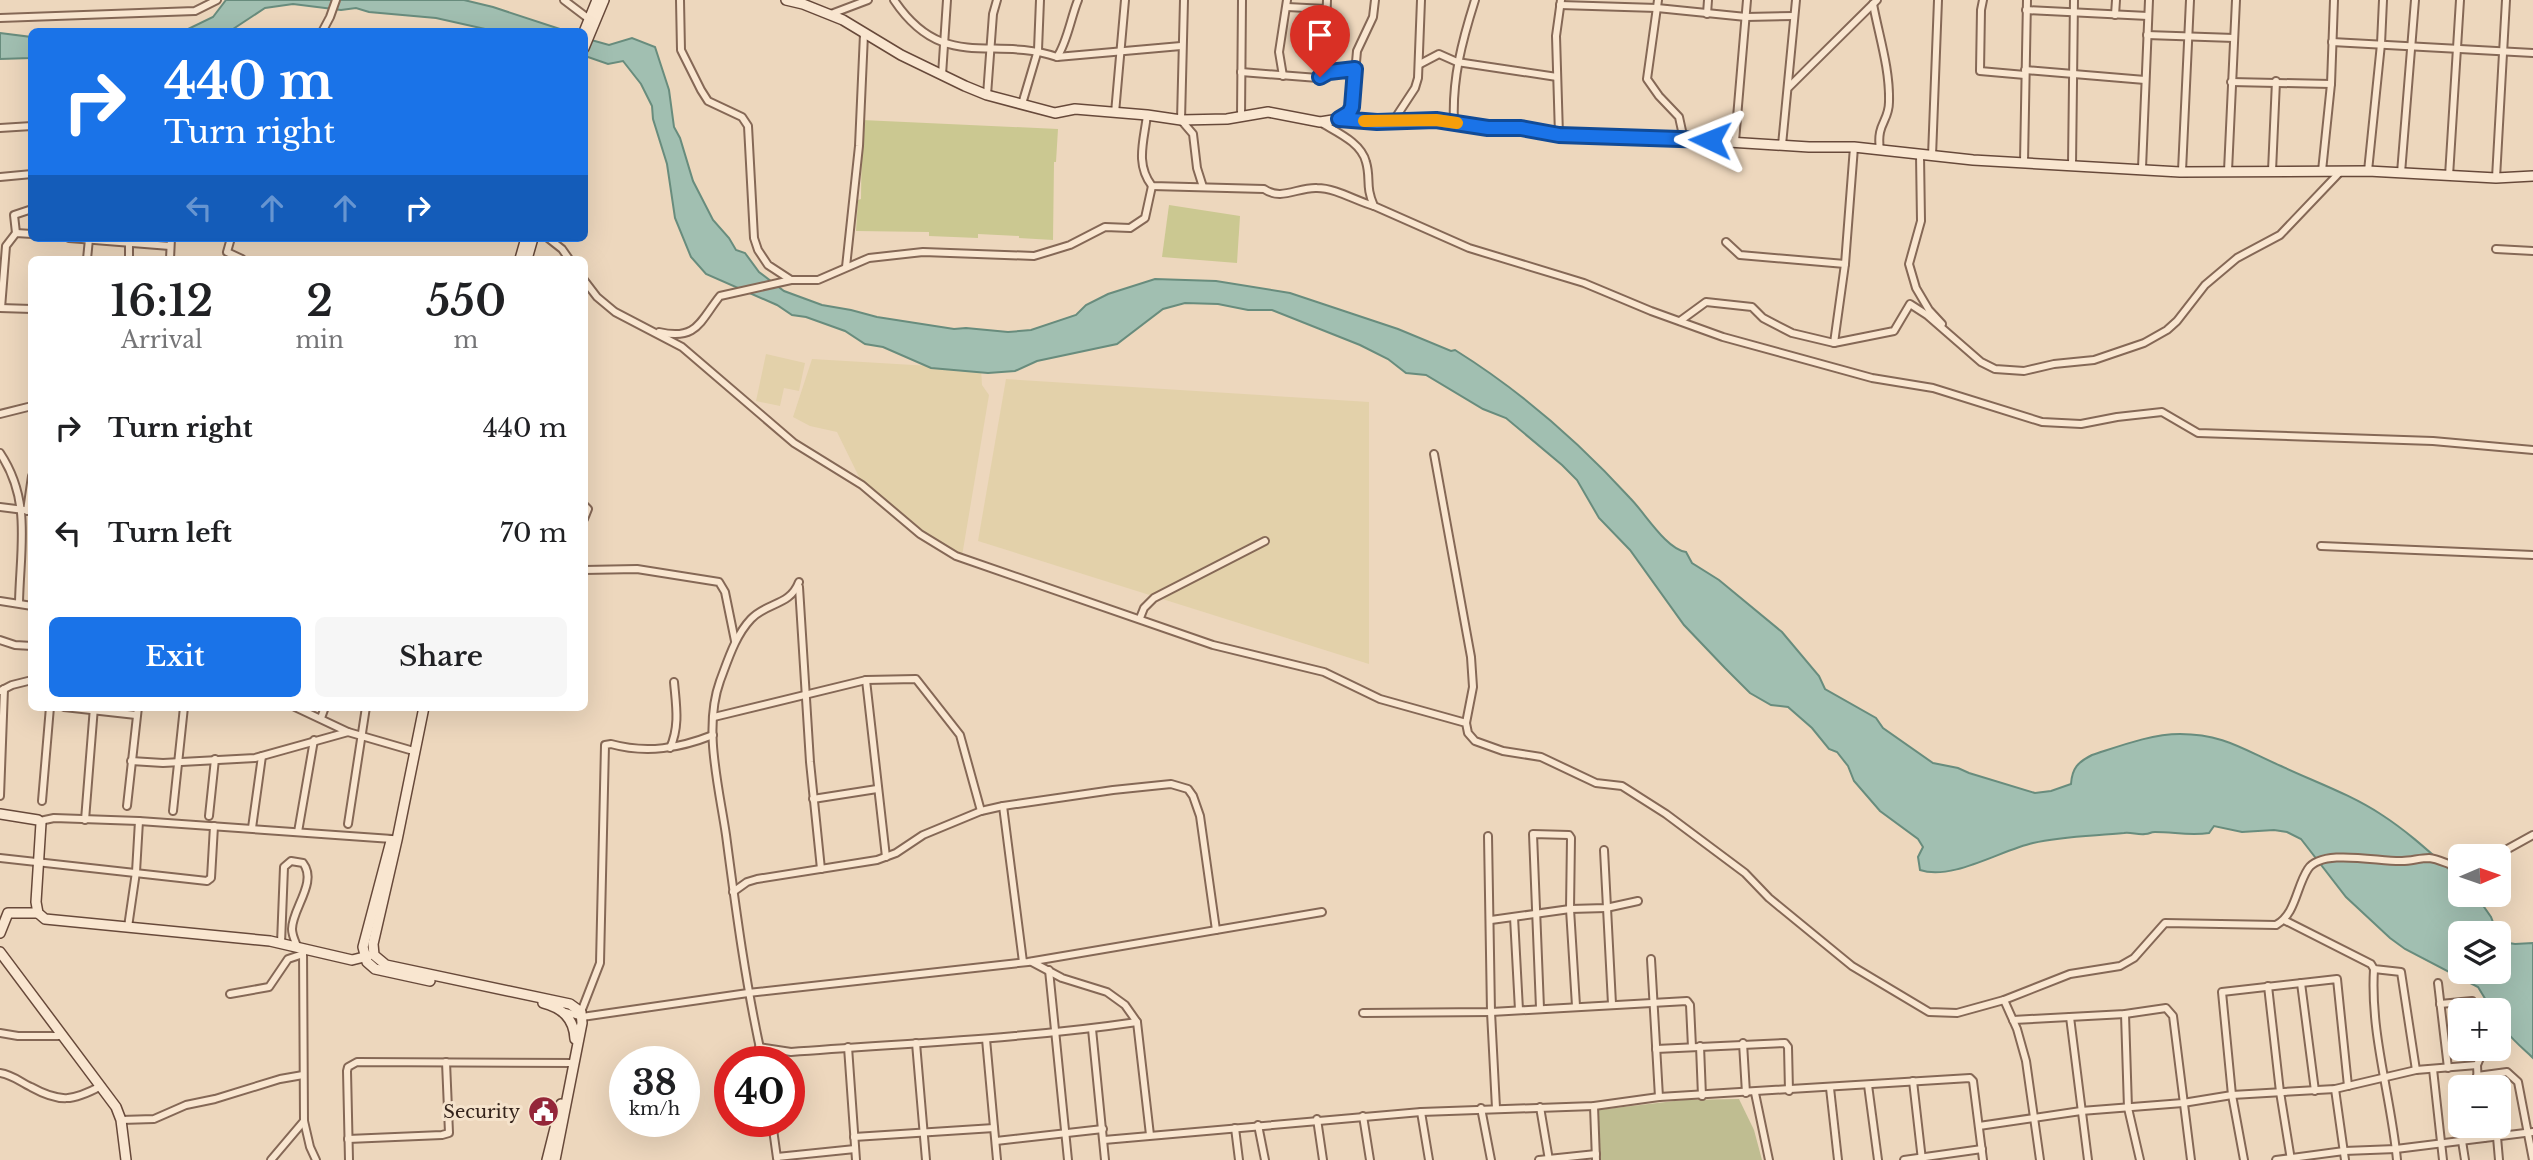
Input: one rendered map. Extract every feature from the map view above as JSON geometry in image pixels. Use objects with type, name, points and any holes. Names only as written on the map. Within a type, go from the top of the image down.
[{"type":"street","points":[[0,18],[195,12],[218,0]]},
{"type":"street","points":[[324,28],[335,0]]},
{"type":"street","points":[[564,0],[589,19]]},
{"type":"street","points":[[587,28],[597,0]]},
{"type":"street","points":[[588,30],[604,0]]},
{"type":"street","points":[[680,0],[681,50],[701,90],[708,101],[743,117],[748,126],[754,238],[758,250],[768,265],[791,280]]},
{"type":"street","points":[[786,0],[831,14],[942,75],[987,94],[1055,113],[1075,109],[1115,114],[1147,114],[1181,120],[1278,113],[1320,122],[1352,142],[1362,152],[1367,164],[1368,192],[1374,206]]},
{"type":"street","points":[[831,14],[867,0]]},
{"type":"street","points":[[894,0],[902,12],[925,34],[944,44],[992,50],[1038,50],[1057,57],[1181,46]]},
{"type":"street","points":[[942,75],[947,0]]},
{"type":"street","points":[[987,94],[993,15],[997,0]]},
{"type":"street","points":[[1022,104],[1038,50],[1040,0]]},
{"type":"street","points":[[1057,57],[1063,48],[1069,20],[1078,0]]},
{"type":"street","points":[[1115,114],[1125,0]]},
{"type":"street","points":[[1184,0],[1181,120],[1193,134],[1197,168],[1203,187]]},
{"type":"street","points":[[1241,117],[1242,0]]},
{"type":"street","points":[[1324,75],[1327,0]]},
{"type":"street","points":[[1339,119],[1349,113],[1352,107],[1359,46],[1373,17],[1375,0]]},
{"type":"street","points":[[1394,120],[1415,88],[1420,64],[1420,0]]},
{"type":"street","points":[[1454,122],[1457,62],[1475,0]]},
{"type":"street","points":[[1707,0],[1707,14]]},
{"type":"street","points":[[1735,141],[1747,0]]},
{"type":"street","points":[[1782,145],[1796,0]]},
{"type":"street","points":[[1932,156],[1938,0]]},
{"type":"street","points":[[1983,0],[1980,71],[2145,80]]},
{"type":"street","points":[[2024,162],[2027,0]]},
{"type":"street","points":[[2072,165],[2074,0]]},
{"type":"street","points":[[2115,15],[2116,0]]},
{"type":"street","points":[[2142,168],[2149,0]]},
{"type":"street","points":[[2182,172],[2190,0]]},
{"type":"street","points":[[2228,171],[2236,0]]},
{"type":"street","points":[[2322,171],[2331,84],[2333,0]]},
{"type":"street","points":[[2368,171],[2383,0]]},
{"type":"street","points":[[2401,173],[2415,0]]},
{"type":"street","points":[[2449,176],[2460,0]]},
{"type":"street","points":[[2496,178],[2507,0]]},
{"type":"street","points":[[1559,135],[1556,20],[1560,2],[1657,4],[1707,14],[1746,17],[1794,16]]},
{"type":"street","points":[[1788,88],[1875,2]]},
{"type":"street","points":[[1875,2],[1889,95],[1887,114],[1878,133],[1880,150]]},
{"type":"street","points":[[1283,76],[1279,52],[1287,3],[1326,9]]},
{"type":"street","points":[[1657,4],[1647,79],[1679,117],[1684,140]]},
{"type":"street","points":[[2026,10],[2148,16]]},
{"type":"street","points":[[846,267],[859,146],[864,34]]},
{"type":"street","points":[[2147,35],[2234,38]]},
{"type":"street","points":[[2332,42],[2533,53]]},
{"type":"street","points":[[1420,64],[1439,54],[1457,62],[1557,77]]},
{"type":"street","points":[[1241,72],[1318,78],[1329,72],[1355,69]]},
{"type":"street","points":[[2272,171],[2276,81]]},
{"type":"street","points":[[2231,82],[2331,84]]},
{"type":"street","points":[[1147,114],[1141,165],[1144,176],[1152,186]]},
{"type":"street","points":[[1320,122],[1339,119],[1368,122],[1436,120],[1488,128],[1521,128],[1559,135],[1854,147],[1932,156],[2182,172],[2368,171],[2496,178],[2533,176]]},
{"type":"street","points":[[0,128],[28,126]]},
{"type":"street","points":[[1834,343],[1845,264],[1854,147]]},
{"type":"street","points":[[1920,155],[1921,221],[1909,264],[1916,288],[1929,310],[1957,341]]},
{"type":"street","points":[[1680,321],[1706,302],[1752,307],[1763,318],[1792,333],[1834,343],[1894,331],[1910,304],[1981,362],[1995,369],[2012,371],[2094,360],[2144,343],[2167,330],[2205,285],[2237,257],[2286,230],[2341,171]]},
{"type":"street","points":[[0,177],[28,174]]},
{"type":"street","points":[[639,327],[676,336],[698,327],[720,296],[791,280],[818,280],[869,258],[923,252],[1034,256],[1070,245],[1105,227],[1130,228],[1145,218],[1152,186]]},
{"type":"street","points":[[1152,186],[1264,189],[1279,195],[1317,187],[1336,191],[1469,248],[1584,283],[1723,337],[1872,378],[1933,387],[2042,422],[2081,424],[2162,412],[2198,433],[2433,441],[2533,450]]},
{"type":"street","points":[[28,210],[14,215],[16,233],[3,247],[1,308],[28,309]]},
{"type":"street","points":[[16,233],[28,234]]},
{"type":"street","points":[[230,242],[227,252],[236,256]]},
{"type":"street","points":[[554,242],[567,256]]},
{"type":"street","points":[[1726,242],[1740,255],[1845,264]]},
{"type":"street","points":[[2496,248],[2533,251]]},
{"type":"street","points":[[588,285],[615,312],[639,327],[682,347],[794,443],[862,485],[937,546],[979,565],[1233,652],[1324,673],[1380,699],[1466,723]]},
{"type":"street","points":[[0,414],[28,407]]},
{"type":"street","points":[[0,453],[15,478],[27,511],[19,603]]},
{"type":"street","points":[[1434,454],[1471,657],[1472,687],[1466,723],[1468,733],[1475,741],[1503,751],[1541,757],[1596,783],[1622,786],[1745,873],[1769,898],[1852,966],[1929,1012],[1957,1013],[2004,1000],[2070,974],[2120,966],[2134,958],[2165,923],[2276,925],[2284,920],[2305,873],[2310,865],[2318,860],[2343,858],[2403,861],[2431,858],[2448,863]]},
{"type":"street","points":[[0,507],[27,511]]},
{"type":"street","points":[[1140,618],[1144,608],[1154,598],[1265,541]]},
{"type":"street","points":[[2320,546],[2533,555]]},
{"type":"street","points":[[588,570],[636,569],[719,582],[725,592],[735,642]]},
{"type":"street","points":[[760,1046],[748,993],[733,892],[713,735],[714,717],[718,685],[735,642],[752,618],[793,595],[799,582],[798,601],[813,799],[821,869]]},
{"type":"street","points":[[0,607],[0,601],[28,605]]},
{"type":"street","points":[[0,640],[28,646]]},
{"type":"street","points":[[714,717],[866,680],[918,681],[960,735],[981,811]]},
{"type":"street","points":[[866,680],[886,857]]},
{"type":"street","points":[[0,796],[2,690],[28,681]]},
{"type":"street","points":[[670,748],[677,724],[674,682]]},
{"type":"street","points":[[42,800],[50,711]]},
{"type":"street","points":[[85,820],[93,711]]},
{"type":"street","points":[[107,711],[136,715]]},
{"type":"street","points":[[127,806],[137,711]]},
{"type":"street","points":[[173,811],[184,711]]},
{"type":"street","points":[[304,711],[348,732],[410,750]]},
{"type":"street","points":[[321,718],[324,711]]},
{"type":"street","points":[[348,824],[365,711]]},
{"type":"street","points":[[369,956],[408,774],[417,711]]},
{"type":"street","points":[[345,958],[354,953],[364,939],[423,711]]},
{"type":"street","points":[[131,761],[242,759],[348,732]]},
{"type":"street","points":[[547,1160],[557,1131],[582,1014],[600,963],[605,745],[646,750],[670,748],[713,735]]},
{"type":"street","points":[[298,832],[314,740]]},
{"type":"street","points":[[252,828],[262,756]]},
{"type":"street","points":[[209,816],[215,759]]},
{"type":"street","points":[[733,892],[747,882],[757,879],[886,857],[923,835],[981,811],[1171,784],[1188,789],[1193,796],[1202,825],[1216,930]]},
{"type":"street","points":[[813,799],[877,789]]},
{"type":"street","points":[[1003,806],[1026,962]]},
{"type":"street","points":[[0,814],[40,821],[54,818],[139,821],[392,839]]},
{"type":"street","points":[[38,913],[36,902],[42,826],[40,821]]},
{"type":"street","points":[[128,927],[136,872],[139,821]]},
{"type":"street","points":[[0,859],[210,880],[214,826]]},
{"type":"street","points":[[1540,1008],[1533,834],[1570,837],[1570,909],[1576,1006]]},
{"type":"street","points":[[2511,847],[2533,835]]},
{"type":"street","points":[[1488,836],[1491,1012],[1496,1108]]},
{"type":"street","points":[[1604,850],[1612,1004]]},
{"type":"street","points":[[281,943],[284,867],[291,861],[303,863],[307,868],[305,892],[292,929],[301,949],[304,1121],[316,1160]]},
{"type":"street","points":[[1491,920],[1570,909],[1606,908],[1638,901]]},
{"type":"street","points":[[466,985],[560,1009],[574,1016],[748,993],[1026,962],[1322,912]]},
{"type":"street","points":[[0,933],[4,913],[38,913],[48,920],[281,943],[345,958],[369,956]]},
{"type":"street","points":[[1514,917],[1519,1010]]},
{"type":"street","points":[[2284,920],[2371,964],[2374,969],[2374,1007],[2397,1160]]},
{"type":"street","points":[[364,939],[369,965],[375,969],[570,1004],[582,1014]]},
{"type":"street","points":[[230,994],[269,987],[288,959],[301,949]]},
{"type":"street","points":[[0,951],[101,1086],[121,1120],[126,1160]]},
{"type":"street","points":[[1651,959],[1660,1097]]},
{"type":"street","points":[[1026,962],[1107,992],[1125,1005],[1137,1022],[1150,1135]]},
{"type":"street","points":[[2374,969],[2401,972],[2416,1070]]},
{"type":"street","points":[[1048,971],[1068,1160]]},
{"type":"street","points":[[2244,1160],[2232,1095],[2222,992],[2337,979],[2348,1086]]},
{"type":"street","points":[[2301,983],[2315,1091]]},
{"type":"street","points":[[2438,983],[2448,1068]]},
{"type":"street","points":[[2268,986],[2290,1159]]},
{"type":"street","points":[[2004,1000],[2026,1061],[2039,1160]]},
{"type":"street","points":[[1363,1013],[1491,1012],[1612,1004],[1689,1003],[1692,1047]]},
{"type":"street","points":[[2440,1004],[2448,1003]]},
{"type":"street","points":[[2013,1020],[2125,1014],[2166,1008],[2170,1011],[2173,1016],[2191,1160]]},
{"type":"street","points":[[560,1009],[574,1028],[572,1063]]},
{"type":"street","points":[[2125,1014],[2128,1108],[2140,1160]]},
{"type":"street","points":[[2070,1017],[2088,1160]]},
{"type":"street","points":[[805,1051],[1092,1029],[1137,1022]]},
{"type":"street","points":[[1092,1029],[1105,1160]]},
{"type":"street","points":[[0,1032],[18,1036],[63,1036]]},
{"type":"street","points":[[986,1038],[997,1160]]},
{"type":"street","points":[[916,1043],[926,1160]]},
{"type":"street","points":[[1656,1049],[1743,1043],[1787,1044],[1789,1091]]},
{"type":"street","points":[[1743,1043],[1746,1093]]},
{"type":"street","points":[[1700,1046],[1702,1096]]},
{"type":"street","points":[[848,1047],[856,1160]]},
{"type":"street","points":[[2477,1075],[2479,1061]]},
{"type":"street","points":[[348,1139],[449,1133],[446,1062]]},
{"type":"street","points":[[349,1160],[347,1071],[352,1064],[572,1063]]},
{"type":"street","points":[[1979,1126],[2081,1111],[2183,1103],[2232,1095],[2335,1089],[2416,1070],[2477,1065]]},
{"type":"street","points":[[2433,1069],[2443,1160]]},
{"type":"street","points":[[2484,1075],[2507,1072],[2510,1075]]},
{"type":"street","points":[[0,1073],[16,1077],[37,1090],[67,1099],[79,1098],[101,1086]]},
{"type":"street","points":[[121,1120],[154,1119],[186,1105],[303,1075]]},
{"type":"street","points":[[2511,1076],[2518,1082],[2530,1132],[2533,1160]]},
{"type":"street","points":[[1104,1140],[1317,1119],[1481,1108],[1594,1105],[1660,1097],[1972,1079],[1983,1160]]},
{"type":"street","points":[[1913,1081],[1921,1158]]},
{"type":"street","points":[[1868,1085],[1878,1160]]},
{"type":"street","points":[[1830,1088],[1838,1160]]},
{"type":"street","points":[[2335,1089],[2345,1160]]},
{"type":"street","points":[[1755,1093],[1769,1160]]},
{"type":"street","points":[[1539,1160],[1596,1157],[1594,1105]]},
{"type":"street","points":[[1540,1107],[1549,1160]]},
{"type":"street","points":[[1481,1108],[1491,1160]]},
{"type":"street","points":[[1421,1112],[1430,1160]]},
{"type":"street","points":[[1363,1116],[1370,1160]]},
{"type":"street","points":[[1317,1119],[1323,1160]]},
{"type":"street","points":[[271,1160],[304,1121]]},
{"type":"street","points":[[1258,1125],[1265,1160]]},
{"type":"street","points":[[854,1137],[995,1128]]},
{"type":"street","points":[[1235,1128],[1239,1160]]},
{"type":"street","points":[[996,1141],[1103,1129]]},
{"type":"street","points":[[555,1160],[557,1131]]},
{"type":"street","points":[[2511,1135],[2530,1132]]},
{"type":"street","points":[[774,1137],[777,1158],[855,1149]]},
{"type":"street","points":[[2277,1160],[2484,1138]]},
{"type":"street","points":[[2497,1138],[2499,1160]]},
{"type":"street","points":[[2462,1141],[2465,1160]]},
{"type":"street","points":[[1904,1160],[1982,1149]]},
{"type":"shaded area","points":[[226,0],[464,0],[557,28],[481,28],[436,18],[369,12],[356,8],[341,10],[293,4],[265,8],[235,28],[190,28],[213,17]]},
{"type":"shaded area","points":[[0,33],[28,37],[28,58],[0,59]]},
{"type":"shaded area","points":[[632,38],[655,47],[669,90],[674,127],[693,181],[713,220],[736,250],[745,253],[759,272],[784,291],[822,305],[877,317],[954,329],[1008,332],[1031,330],[1076,315],[1086,305],[1108,294],[1155,279],[1216,281],[1290,293],[1398,329],[1451,351],[1455,350],[1502,382],[1547,418],[1590,457],[1671,544],[1686,552],[1692,563],[1719,580],[1782,632],[1819,676],[1825,689],[1876,718],[1883,728],[1933,763],[1958,768],[2035,793],[2071,784],[2077,766],[2083,760],[2136,741],[2180,734],[2221,740],[2358,801],[2392,822],[2448,868],[2448,907],[2484,907],[2492,921],[2448,921],[2448,971],[2390,938],[2346,897],[2301,839],[2287,832],[2274,830],[2242,832],[2214,826],[2209,833],[2202,834],[2155,832],[2067,838],[2033,843],[1961,868],[1933,872],[1920,870],[1918,857],[1923,847],[1918,839],[1880,811],[1854,781],[1848,766],[1837,752],[1829,749],[1812,728],[1788,707],[1771,705],[1750,693],[1725,668],[1684,625],[1630,550],[1599,518],[1577,480],[1506,418],[1483,409],[1426,375],[1406,373],[1388,359],[1360,345],[1272,310],[1185,303],[1163,309],[1117,344],[1037,361],[1015,371],[988,373],[931,368],[883,347],[865,344],[845,331],[806,317],[792,315],[777,305],[706,274],[691,257],[675,218],[667,164],[653,119],[652,106],[641,84],[623,61],[608,64],[588,57],[588,39],[609,45]]},
{"type":"shaded area","points":[[862,120],[1058,129],[1054,162],[1053,240],[978,234],[978,238],[929,236],[929,232],[856,231],[858,200],[861,199]]},
{"type":"shaded area","points":[[1169,205],[1240,216],[1237,263],[1162,257]]},
{"type":"shaded area","points":[[766,354],[805,363],[799,391],[784,388],[780,406],[756,401]]},
{"type":"shaded area","points":[[812,359],[981,369],[982,385],[989,395],[962,556],[921,532],[862,483],[837,432],[810,426],[793,417]]},
{"type":"shaded area","points":[[1006,379],[1369,402],[1369,664],[978,541]]},
{"type":"shaded area","points":[[2511,943],[2533,943],[2533,1058],[2511,1036],[2511,998],[2485,998],[2478,987],[2472,984],[2511,984]]},
{"type":"shaded area","points":[[1739,1099],[1754,1130],[1762,1160],[1599,1160],[1598,1110],[1683,1100]]},
{"type":"slow traffic","points":[[1364,121],[1436,120],[1457,123]]},
{"type":"place","name":"Security","points":[[543,1112]]},
{"type":"route","points":[[1320,77],[1329,72],[1355,69],[1352,107],[1349,113],[1339,119],[1377,122],[1436,120],[1488,128],[1521,128],[1559,135],[1710,140]]}]
